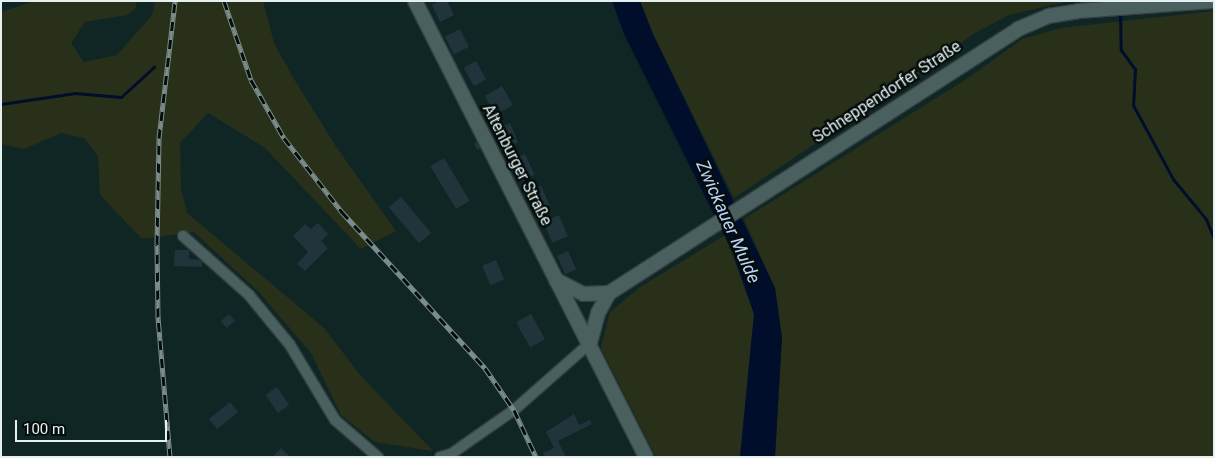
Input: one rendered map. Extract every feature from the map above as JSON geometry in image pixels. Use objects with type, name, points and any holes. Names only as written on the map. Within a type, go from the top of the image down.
[{"type":"street","name":"Altenburger Straße","points":[[415,1],[556,280],[590,343],[646,457]]},
{"type":"street","name":"Schneppendorfer Straße","points":[[609,293],[1018,29],[1048,16],[1078,11],[1213,1]]},
{"type":"street","points":[[183,236],[249,295],[290,345],[335,420],[378,457]]},
{"type":"street","points":[[440,457],[451,454],[514,410],[590,343],[598,314],[609,293],[583,294],[556,280]]},
{"type":"green space","points":[[35,1],[137,1],[135,9],[127,15],[85,22],[71,43],[84,62],[117,55],[152,15],[155,1],[263,1],[274,43],[294,79],[335,145],[396,231],[361,249],[264,147],[208,113],[180,143],[181,189],[187,213],[324,328],[360,375],[433,451],[375,442],[341,415],[311,353],[259,292],[194,232],[142,239],[100,195],[98,156],[84,138],[61,133],[24,149],[1,144],[1,12]]},
{"type":"green space","points":[[640,1],[1069,1],[1009,15],[973,34],[939,60],[734,198],[653,34]]},
{"type":"green space","points":[[1214,11],[1214,457],[775,457],[782,337],[775,288],[744,219],[971,76],[1022,39],[1061,28]]},
{"type":"green space","points":[[725,235],[754,314],[740,457],[656,457],[601,348],[610,312],[639,288]]},
{"type":"water","name":"Zwickauer Mulde","points":[[612,1],[640,1],[653,34],[775,288],[782,337],[775,457],[740,457],[754,314],[733,253],[624,34]]},
{"type":"building","points":[[439,1],[447,1],[454,15],[440,22],[432,5]]},
{"type":"building","points":[[460,29],[469,47],[454,55],[445,37]]},
{"type":"building","points":[[476,61],[486,79],[474,86],[464,68]]},
{"type":"building","points":[[502,86],[513,105],[496,115],[485,96]]},
{"type":"building","points":[[510,123],[518,142],[502,149],[493,130]]},
{"type":"building","points":[[478,141],[482,148],[477,150],[474,143]]},
{"type":"building","points":[[525,154],[535,175],[518,183],[508,162]]},
{"type":"building","points":[[444,158],[470,201],[456,209],[430,166]]},
{"type":"building","points":[[541,186],[550,205],[534,212],[526,193]]},
{"type":"building","points":[[401,197],[431,233],[419,243],[389,207]]},
{"type":"building","points":[[559,215],[568,236],[552,243],[543,222]]},
{"type":"building","points":[[318,223],[328,234],[321,241],[328,248],[305,271],[297,264],[308,252],[293,236],[305,224],[311,229]]},
{"type":"building","points":[[175,250],[189,250],[189,259],[202,260],[202,267],[174,266]]},
{"type":"building","points":[[568,251],[576,269],[565,274],[557,256]]},
{"type":"building","points":[[496,260],[504,279],[490,285],[482,266]]},
{"type":"building","points":[[229,314],[235,321],[227,328],[221,321]]},
{"type":"building","points":[[531,314],[545,339],[530,348],[516,322]]},
{"type":"building","points":[[277,387],[289,405],[278,413],[265,395]]},
{"type":"building","points":[[230,402],[238,412],[217,429],[209,419]]},
{"type":"building","points":[[574,414],[579,425],[590,420],[592,424],[558,441],[566,457],[545,457],[543,453],[554,448],[546,432]]},
{"type":"building","points":[[281,448],[290,457],[272,457]]},
{"type":"waterway","points":[[1120,11],[1121,50],[1135,69],[1133,105],[1173,179],[1206,219],[1214,239]]},
{"type":"waterway","points":[[1,104],[75,93],[121,97],[154,67]]},
{"type":"railway","points":[[170,457],[158,317],[157,244],[159,138],[175,1]]},
{"type":"railway","points":[[224,1],[251,80],[284,138],[342,212],[485,368],[514,410],[536,457]]}]
